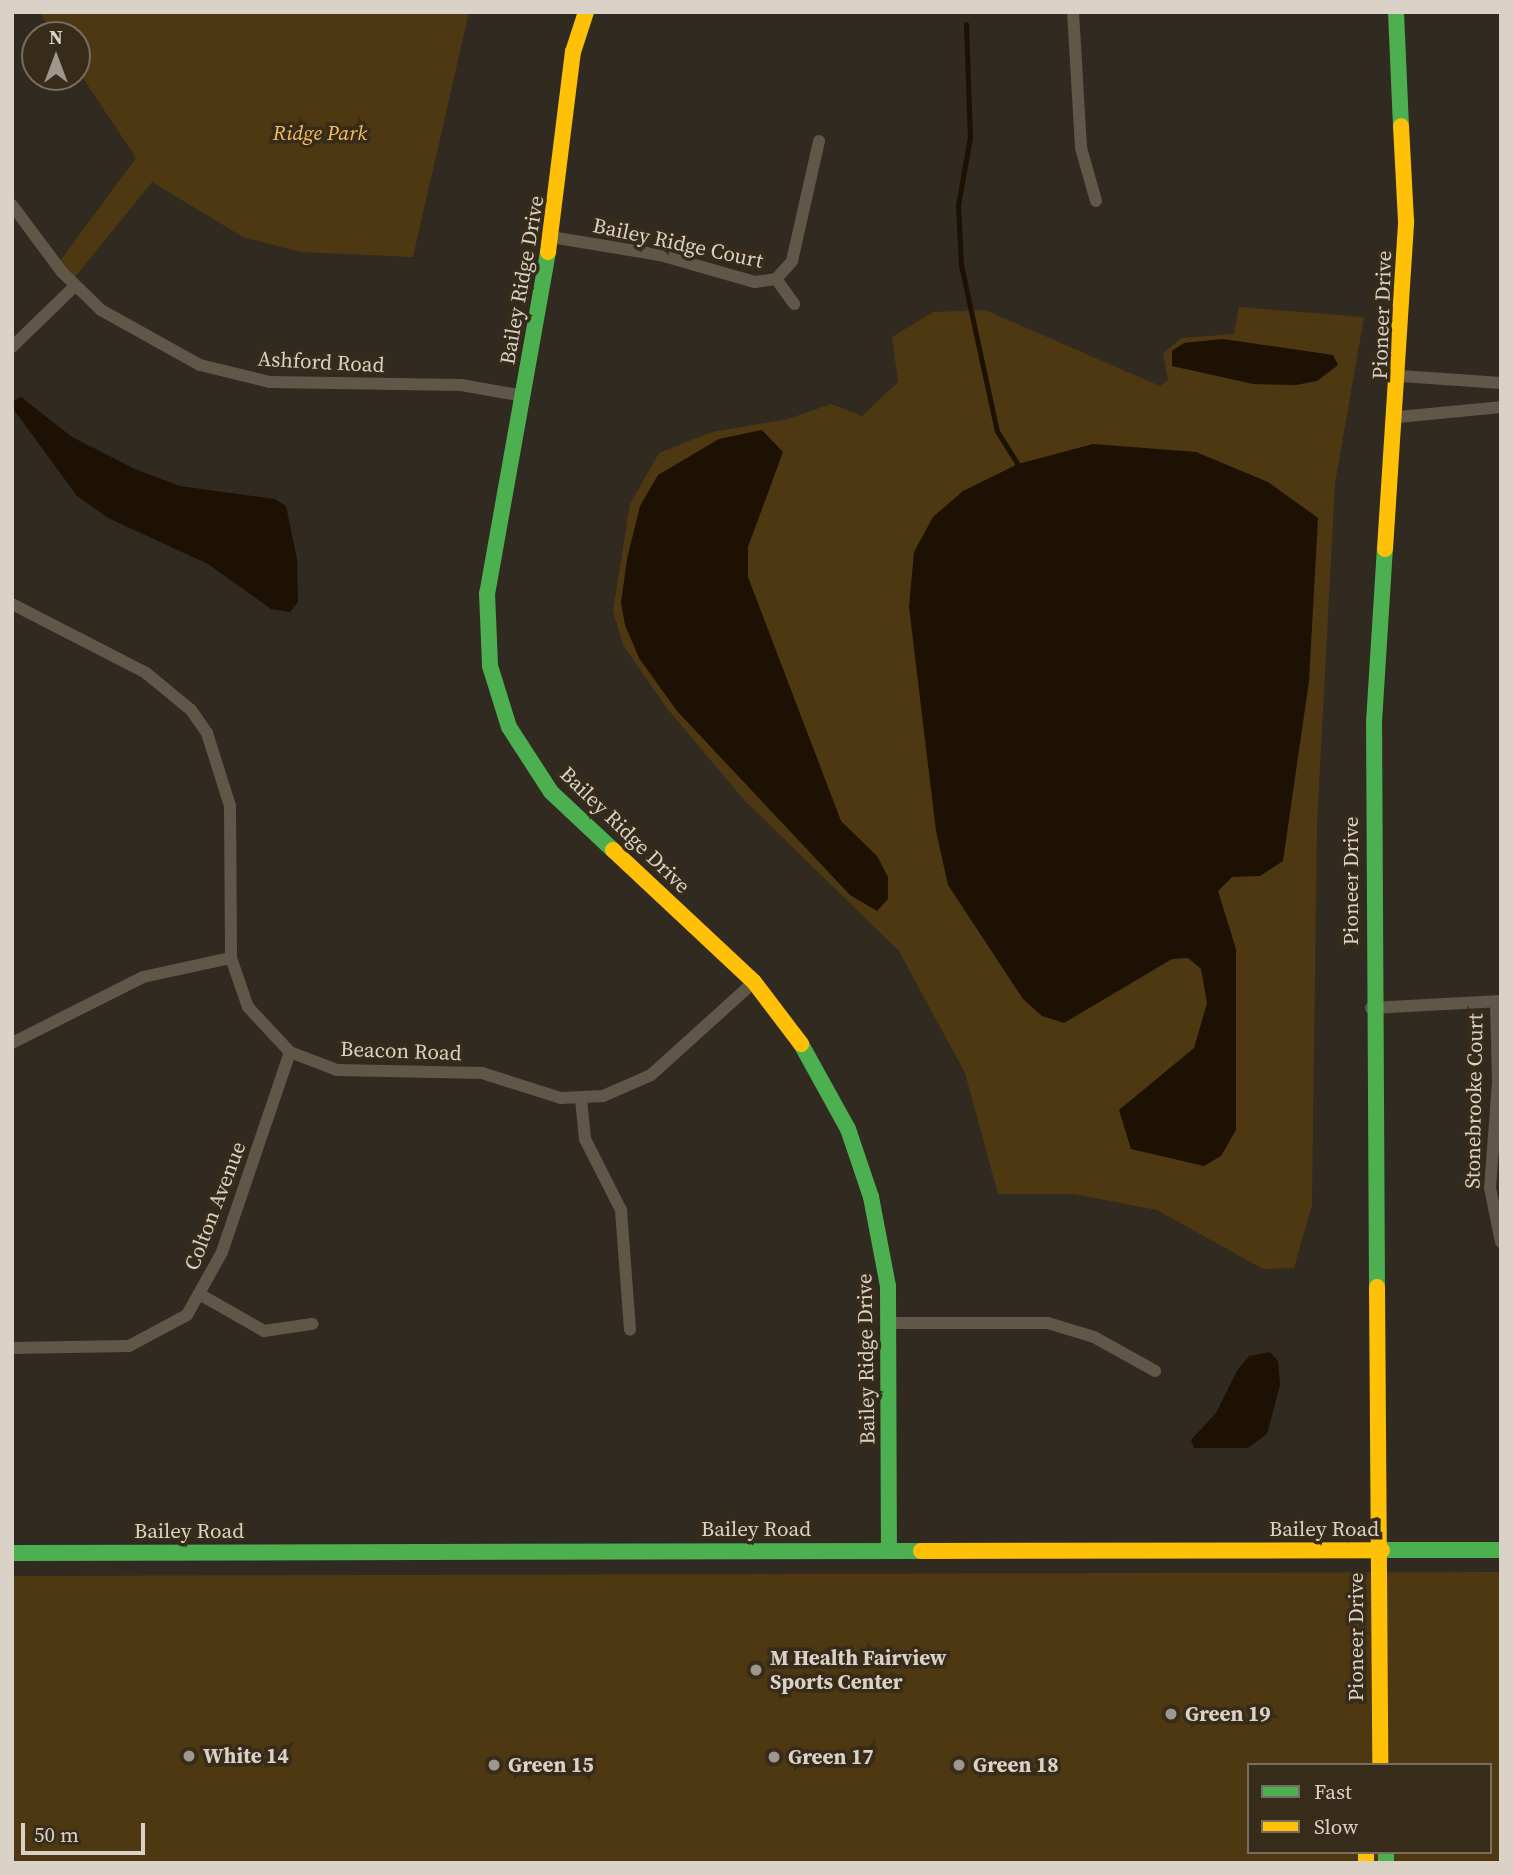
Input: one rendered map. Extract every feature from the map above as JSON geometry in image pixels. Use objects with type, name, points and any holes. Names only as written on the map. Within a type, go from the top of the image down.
[{"type":"street","name":"Bailey Ridge Drive","points":[[586,12],[573,52],[551,237],[487,593],[490,666],[500,706],[551,792],[754,982],[806,1051],[848,1129],[881,1240],[889,1323],[889,1549]]},
{"type":"street","points":[[1073,12],[1081,148],[1096,201]]},
{"type":"street","name":"Pioneer Drive","points":[[1378,1760],[1371,1008],[1374,722],[1401,376],[1406,221],[1396,12]]},
{"type":"street","name":"Bailey Ridge Court","points":[[551,237],[660,255],[754,282],[776,279],[792,261],[819,141]]},
{"type":"street","name":"Ashford Road","points":[[12,205],[75,286],[133,333],[235,375],[311,385],[477,386],[524,396]]},
{"type":"street","points":[[776,279],[794,304]]},
{"type":"street","points":[[12,347],[75,286]]},
{"type":"street","points":[[1401,376],[1501,383]]},
{"type":"street","points":[[1398,417],[1501,407]]},
{"type":"street","name":"Beacon Road","points":[[12,604],[146,673],[191,710],[207,733],[230,806],[231,958],[248,1007],[290,1052],[337,1070],[482,1073],[581,1100]]},
{"type":"street","points":[[12,1043],[143,977],[231,958]]},
{"type":"street","points":[[630,1330],[624,1222],[585,1139],[581,1100],[639,1084],[754,982]]},
{"type":"street","points":[[1371,1008],[1498,1001]]},
{"type":"street","name":"Stonebrooke Court","points":[[1498,1001],[1498,1082],[1490,1188],[1501,1242]]},
{"type":"street","name":"Colton Avenue","points":[[12,1348],[129,1346],[169,1329],[201,1295],[222,1252],[290,1052]]},
{"type":"street","points":[[201,1295],[264,1331],[312,1325]]},
{"type":"street","points":[[889,1323],[1048,1322],[1094,1337],[1155,1371]]},
{"type":"street","name":"Bailey Road","points":[[12,1553],[889,1549],[1501,1550]]},
{"type":"green space","name":"Ridge Park","points":[[39,12],[469,12],[413,257],[301,252],[243,237],[152,182],[71,282],[57,265],[136,158],[91,90],[91,21],[45,21]]},
{"type":"green space","points":[[1239,307],[1364,317],[1335,484],[1317,824],[1312,1205],[1294,1268],[1263,1269],[1157,1210],[1074,1194],[998,1194],[965,1073],[899,951],[744,800],[666,707],[623,645],[613,611],[630,504],[659,453],[712,432],[788,419],[831,404],[862,416],[898,382],[892,337],[933,312],[985,310],[1160,386],[1168,380],[1163,353],[1182,338],[1234,334]]},
{"type":"green space","name":"M Health Fairview Sports Center","points":[[1501,1572],[1501,1863],[12,1863],[12,1576]]},
{"type":"shaded area","points":[[1223,339],[1333,355],[1338,365],[1317,381],[1296,385],[1253,384],[1172,366],[1172,351],[1184,343]]},
{"type":"shaded area","points":[[21,397],[72,437],[135,469],[180,486],[275,499],[286,506],[297,559],[298,602],[290,612],[271,609],[208,564],[108,518],[77,496],[14,410],[12,402]]},
{"type":"shaded area","points":[[762,430],[783,452],[748,547],[748,577],[841,821],[877,856],[888,877],[888,899],[877,911],[850,895],[677,711],[639,658],[625,625],[621,603],[627,559],[640,506],[658,475],[719,439]]},
{"type":"shaded area","points":[[1093,444],[1196,452],[1268,482],[1318,518],[1309,681],[1283,861],[1260,876],[1232,877],[1218,891],[1236,949],[1236,1130],[1221,1156],[1204,1166],[1131,1149],[1119,1110],[1194,1048],[1207,1003],[1201,969],[1188,958],[1172,959],[1064,1023],[1042,1016],[1023,999],[948,885],[936,831],[909,607],[914,552],[933,517],[963,491],[1018,464]]},
{"type":"shaded area","points":[[1270,1352],[1278,1361],[1280,1385],[1267,1434],[1248,1448],[1194,1448],[1191,1440],[1216,1413],[1238,1369],[1249,1356]]},
{"type":"waterway","points":[[966,24],[970,137],[958,205],[961,265],[997,431],[1018,464]]},
{"type":"traffic: fast","points":[[1396,12],[1401,126]]},
{"type":"traffic: fast","points":[[548,252],[487,593],[490,666],[509,727],[551,792],[613,850]]},
{"type":"traffic: fast","points":[[1377,1287],[1374,722],[1385,549]]},
{"type":"traffic: fast","points":[[801,1044],[848,1129],[871,1197],[888,1286],[889,1550]]},
{"type":"traffic: fast","points":[[1382,1550],[1501,1550]]},
{"type":"traffic: fast","points":[[12,1553],[921,1551]]},
{"type":"traffic: fast","points":[[1386,1854],[1386,1863]]},
{"type":"traffic: slow","points":[[548,252],[573,52],[586,12]]},
{"type":"traffic: slow","points":[[1385,549],[1406,221],[1401,126]]},
{"type":"traffic: slow","points":[[613,850],[754,982],[801,1044]]},
{"type":"traffic: slow","points":[[1377,1287],[1380,1763]]},
{"type":"traffic: slow","points":[[921,1551],[1382,1550]]},
{"type":"traffic: slow","points":[[1366,1854],[1366,1863]]},
{"type":"place","name":"M Health Fairview Sports Center","points":[[756,1670]]},
{"type":"place","name":"Green 19","points":[[1171,1714]]},
{"type":"place","name":"White 14","points":[[189,1756]]},
{"type":"place","name":"Green 17","points":[[774,1757]]},
{"type":"place","name":"Green 15","points":[[494,1765]]},
{"type":"place","name":"Green 18","points":[[959,1765]]}]
